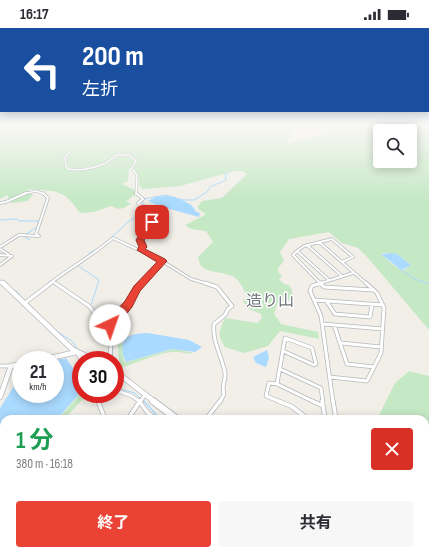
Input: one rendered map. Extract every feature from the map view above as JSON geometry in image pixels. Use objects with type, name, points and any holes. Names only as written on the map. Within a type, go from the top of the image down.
[{"type":"main road","points":[[0,282],[5,284],[26,303],[76,351]]},
{"type":"main road","points":[[0,398],[11,366]]},
{"type":"main road","points":[[124,381],[142,398],[170,415]]},
{"type":"street","points":[[71,151],[65,156],[66,166],[68,169],[76,171],[107,163],[119,154],[129,155],[136,162],[132,168],[137,176],[136,194],[143,198],[138,203],[150,216],[154,218],[140,240],[143,247],[141,250]]},
{"type":"street","points":[[0,203],[8,202],[28,192],[36,191],[46,196],[48,200],[36,234],[39,236],[17,236],[0,248],[12,256],[0,265]]},
{"type":"street","points":[[26,303],[91,254],[99,250],[113,238],[162,261],[191,279],[216,287],[232,306],[228,308],[225,315],[217,321],[214,328],[215,346],[222,360],[222,367],[226,374],[222,388],[223,397],[209,415]]},
{"type":"street","points":[[342,262],[353,257],[332,239],[307,245],[293,255],[321,282],[324,287],[373,290]]},
{"type":"street","points":[[319,242],[373,290],[380,297],[383,306],[381,353],[367,382],[330,377]]},
{"type":"street","points":[[307,245],[342,276]]},
{"type":"street","points":[[297,251],[329,280]]},
{"type":"street","points":[[0,255],[8,254]]},
{"type":"street","points":[[111,325],[130,301],[137,289],[162,261]]},
{"type":"street","points":[[335,415],[321,316],[310,291],[312,286],[321,282],[354,273]]},
{"type":"street","points":[[53,282],[89,306],[98,318],[111,325],[115,333],[111,340],[110,351]]},
{"type":"street","points":[[314,300],[383,306]]},
{"type":"street","points":[[327,301],[335,314],[370,317],[372,305]]},
{"type":"street","points":[[322,324],[383,329]]},
{"type":"street","points":[[334,325],[347,364],[374,367]]},
{"type":"street","points":[[277,384],[284,351],[285,338],[312,348],[316,364],[314,365],[284,351]]},
{"type":"street","points":[[341,343],[381,347]]},
{"type":"street","points":[[0,366],[11,366]]},
{"type":"street","points":[[280,369],[321,388],[324,415]]},
{"type":"street","points":[[302,415],[290,406],[266,396],[269,383],[277,384],[323,406]]},
{"type":"street","points":[[124,393],[142,398]]},
{"type":"street","points":[[131,415],[142,398]]},
{"type":"street","points":[[142,398],[148,413],[151,415]]},
{"type":"street","points":[[99,403],[104,415]]},
{"type":"green space","points":[[0,150],[373,150],[373,168],[417,168],[417,150],[429,150],[429,330],[358,248],[342,243],[329,232],[289,239],[280,252],[284,261],[278,268],[278,272],[282,276],[279,279],[284,284],[289,285],[292,290],[292,298],[287,302],[278,301],[274,314],[281,324],[318,332],[319,339],[280,331],[268,346],[244,353],[225,347],[220,333],[221,326],[225,318],[258,323],[262,318],[261,314],[247,308],[243,301],[247,297],[246,294],[235,278],[227,274],[211,271],[202,267],[198,257],[213,242],[206,231],[191,229],[185,225],[205,215],[205,213],[199,210],[198,206],[202,201],[222,198],[247,174],[242,171],[234,171],[180,186],[143,189],[139,185],[138,174],[133,168],[129,168],[128,181],[122,184],[135,190],[135,195],[126,201],[131,204],[119,209],[111,206],[94,212],[80,213],[68,199],[58,192],[27,189],[33,195],[27,201],[13,203],[6,201],[9,197],[7,195],[0,199]],"holes":[[[382,253],[397,254],[411,265],[404,270],[398,268],[385,258]]]},
{"type":"green space","points":[[122,337],[125,338],[122,343],[123,351],[118,351],[118,344]]},
{"type":"green space","points":[[174,349],[194,353],[188,354],[175,352],[152,357],[124,367],[124,361],[126,362]]},
{"type":"green space","points":[[409,371],[429,376],[429,415],[379,415],[395,383]]},
{"type":"green space","points":[[72,403],[79,403],[68,415],[62,415]]},
{"type":"water","points":[[166,196],[177,198],[188,203],[196,212],[200,213],[199,217],[159,206],[148,201],[156,197]]},
{"type":"water","points":[[381,254],[397,254],[411,265],[401,270]]},
{"type":"water","points":[[141,333],[189,340],[202,347],[195,352],[172,349],[126,362],[122,348],[125,339],[134,334]]},
{"type":"water","points":[[267,350],[269,358],[266,367],[256,363],[253,357]]},
{"type":"water","points":[[66,358],[72,367],[72,402],[61,415],[0,415],[0,408],[12,389],[12,403],[64,403],[64,359]]},
{"type":"waterway","points":[[144,199],[166,195],[183,200],[194,200],[207,192],[210,187],[226,180],[225,174],[229,174]]},
{"type":"waterway","points":[[111,238],[128,222],[147,209],[142,201]]},
{"type":"waterway","points":[[0,220],[17,219],[19,221],[38,221],[38,224]]},
{"type":"waterway","points":[[30,240],[23,236],[37,227]]},
{"type":"waterway","points":[[86,257],[91,252],[96,250]]},
{"type":"waterway","points":[[77,265],[99,280],[91,305]]},
{"type":"waterway","points":[[401,270],[415,279],[429,284]]},
{"type":"waterway","points":[[16,291],[25,301]]},
{"type":"waterway","points":[[28,303],[38,313]]},
{"type":"waterway","points":[[58,332],[72,341],[77,348]]},
{"type":"waterway","points":[[116,334],[125,338]]},
{"type":"waterway","points":[[112,351],[113,338]]},
{"type":"waterway","points":[[77,349],[81,351]]},
{"type":"waterway","points":[[124,390],[135,393],[144,402]]},
{"type":"waterway","points":[[144,401],[156,415]]},
{"type":"district","name":"造り山","points":[[270,300]]},
{"type":"route","points":[[110,325],[128,304],[137,289],[162,261],[141,250],[143,247],[140,240],[152,222]]}]
